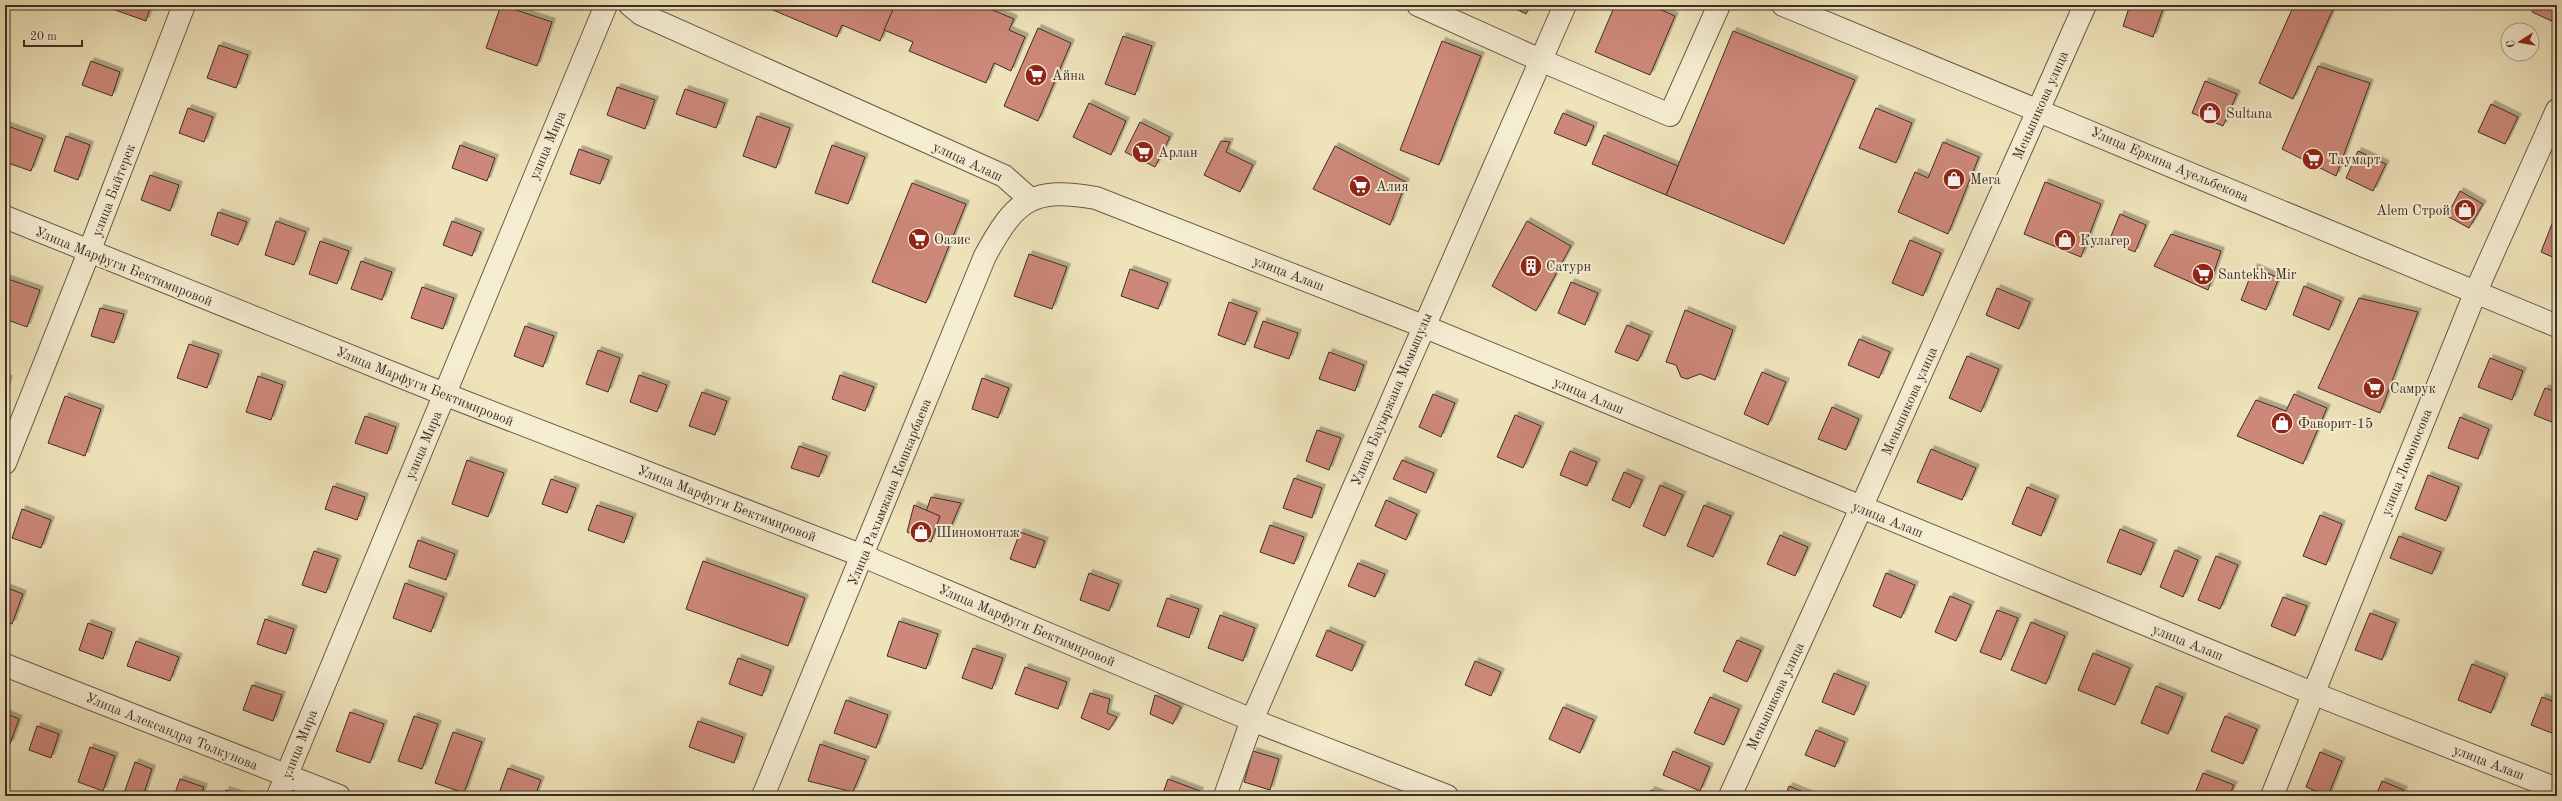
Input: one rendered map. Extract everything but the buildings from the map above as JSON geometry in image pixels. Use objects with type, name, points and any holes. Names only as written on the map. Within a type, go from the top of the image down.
[{"type":"street","name":"улица Байтерек","points":[[5,462],[90,252],[184,5]]},
{"type":"street","points":[[1418,5],[1540,60],[1670,115],[1719,5]]},
{"type":"street","name":"Улица Бауыржана Момышулы","points":[[1225,796],[1252,720],[1423,326],[1565,5]]},
{"type":"street","name":"Улица Еркина Ауельбекова","points":[[1783,5],[2476,291],[2557,326]]},
{"type":"street","name":"Меньшикова улица","points":[[1730,796],[1861,508],[2037,109],[2086,5]]},
{"type":"street","points":[[602,14],[619,15],[635,9]]},
{"type":"street","name":"улица Алаш","points":[[635,9],[1004,176],[1030,199],[1048,194],[1096,198],[1423,326],[2312,693],[2557,789]]},
{"type":"street","name":"улица Мира","points":[[282,786],[602,14]]},
{"type":"street","name":"улица Ломоносова","points":[[2272,796],[2312,693],[2476,291],[2557,110]]},
{"type":"street","name":"Улица Рахымжана Кошкарбаева","points":[[763,796],[863,556],[985,256],[1000,230],[1017,208],[1030,199]]},
{"type":"street","name":"Улица Марфуги Бектимировой","points":[[5,217],[444,394],[863,556],[1252,720],[1447,796]]},
{"type":"street","name":"Улица Александра Толкунова","points":[[5,665],[282,786],[339,796]]},
{"type":"place","name":"Айна","points":[[1036,75]]},
{"type":"place","name":"Sultana","points":[[2210,113]]},
{"type":"place","name":"Арлан","points":[[1143,152]]},
{"type":"place","name":"Таумарт","points":[[2313,159]]},
{"type":"place","name":"Мега","points":[[1954,179]]},
{"type":"place","name":"Алия","points":[[1360,186]]},
{"type":"place","name":"Alem Строй","points":[[2465,210]]},
{"type":"place","name":"Оазис","points":[[919,239]]},
{"type":"place","name":"Кулагер","points":[[2065,240]]},
{"type":"place","name":"Сатурн","points":[[1531,266]]},
{"type":"place","name":"Santekh. Mir","points":[[2203,274]]},
{"type":"place","name":"Самрук","points":[[2374,388]]},
{"type":"place","name":"Фаворит-15","points":[[2282,423]]},
{"type":"place","name":"Шиномонтаж","points":[[921,532]]}]
